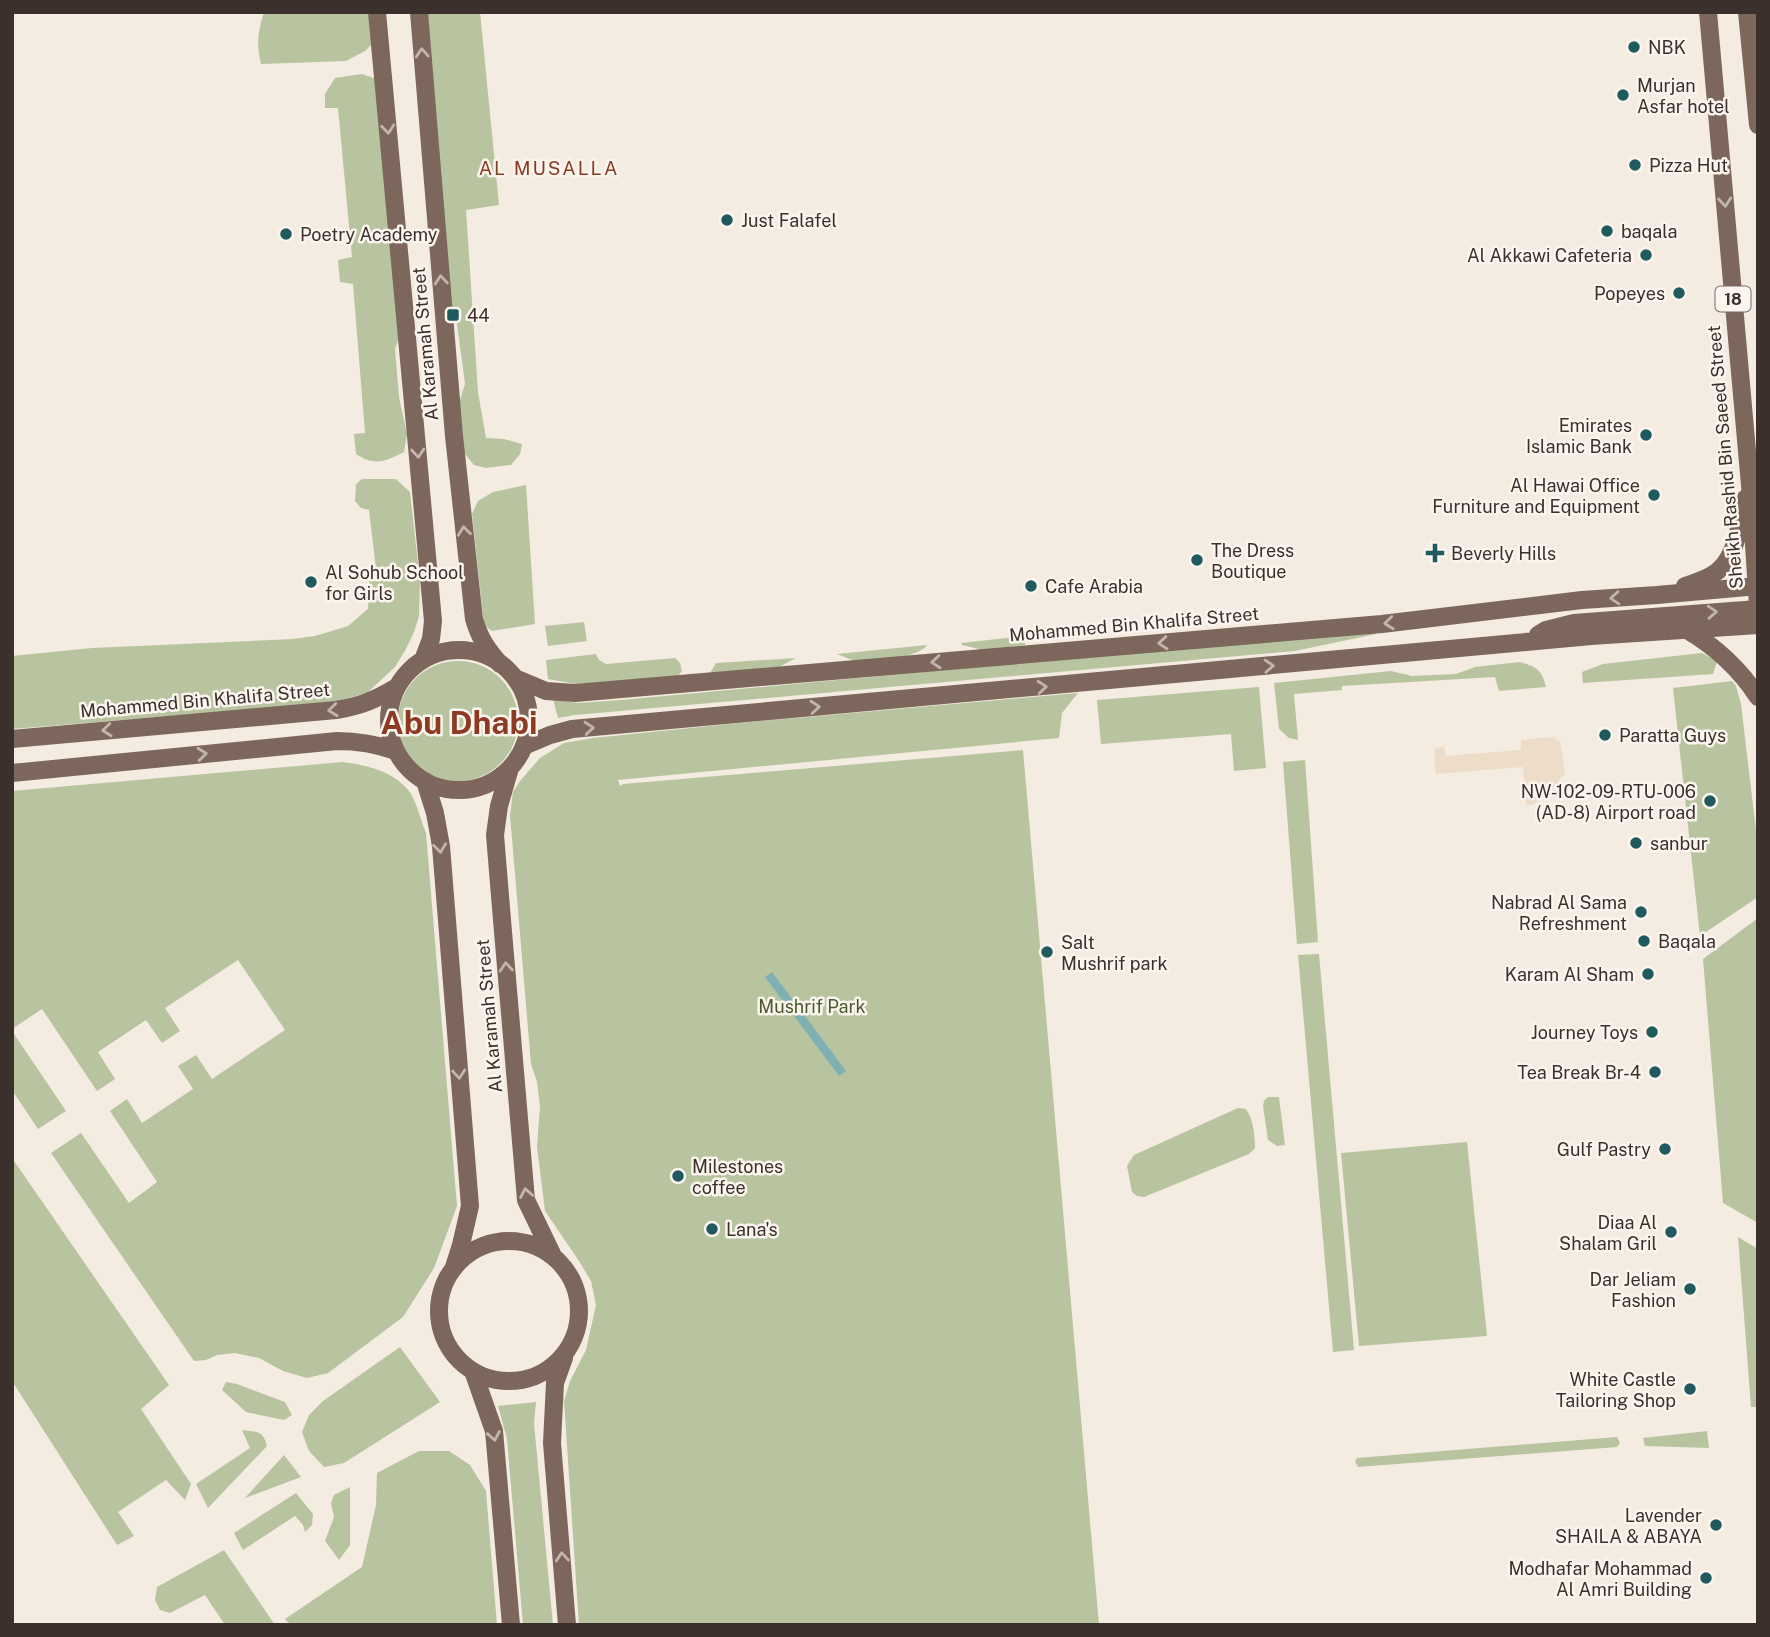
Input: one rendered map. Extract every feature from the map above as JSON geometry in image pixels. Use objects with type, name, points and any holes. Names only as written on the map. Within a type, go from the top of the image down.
[{"type":"main road","name":"Al Karamah Street","points":[[377,12],[433,621],[432,639],[423,660]]},
{"type":"main road","name":"Al Karamah Street","points":[[419,12],[454,436],[472,606],[479,636],[500,664]]},
{"type":"main road","name":"Sheikh Rashid Bin Saeed Street","points":[[1708,12],[1758,607]]},
{"type":"main road","points":[[1747,12],[1758,125]]},
{"type":"main road","points":[[1742,401],[1758,425]]},
{"type":"main road","points":[[1657,595],[1713,574],[1725,564],[1736,538],[1749,485]]},
{"type":"main road","name":"Mohammed Bin Khalifa Street","points":[[515,678],[546,691],[575,693],[1382,624],[1582,600],[1757,586]]},
{"type":"main road","points":[[1525,642],[1546,630],[1574,623],[1758,607]]},
{"type":"main road","points":[[524,746],[572,729],[1525,642],[1758,625]]},
{"type":"main road","points":[[1687,630],[1729,660],[1758,697]]},
{"type":"main road","points":[[462,650],[482,654],[500,664],[515,678],[526,700],[529,723],[524,746],[510,768],[492,782],[470,789],[447,789],[425,781],[408,768],[396,751],[389,730],[390,708],[397,687],[408,671],[423,660],[442,652],[462,650]]},
{"type":"main road","name":"Mohammed Bin Khalifa Street","points":[[12,739],[336,710],[375,701],[397,687]]},
{"type":"main road","points":[[12,773],[337,741],[377,744],[396,751]]},
{"type":"main road","name":"Al Karamah Street","points":[[510,768],[499,806],[495,835],[503,933],[526,1200],[552,1256]]},
{"type":"main road","name":"Al Karamah Street","points":[[425,781],[435,813],[440,846],[470,1206],[453,1267]]},
{"type":"main road","points":[[567,1351],[553,1366],[535,1376],[514,1381],[493,1379],[473,1371],[451,1350],[445,1341],[439,1321],[439,1300],[444,1282],[453,1267],[467,1254],[483,1245],[519,1241],[537,1246],[552,1256],[565,1268],[574,1284],[579,1300],[579,1318],[575,1335],[555,1383],[552,1443],[568,1625]]},
{"type":"main road","points":[[473,1371],[494,1431],[511,1625]]},
{"type":"green space","points":[[264,12],[373,12],[372,44],[346,61],[261,64],[258,38]]},
{"type":"green space","points":[[425,12],[480,12],[499,205],[466,210],[478,392],[486,438],[522,444],[520,454],[511,465],[486,468],[474,465],[464,453],[458,406],[465,384],[457,324],[445,305]]},
{"type":"green space","points":[[362,74],[380,80],[401,333],[395,349],[399,397],[407,434],[404,452],[380,461],[368,460],[356,454],[354,434],[365,433],[353,284],[340,282],[338,260],[352,257],[338,108],[325,108],[325,94],[335,78]]},
{"type":"green space","points":[[362,479],[396,479],[410,492],[420,581],[419,616],[406,649],[395,667],[367,693],[330,703],[12,729],[12,656],[92,648],[293,639],[315,636],[348,626],[368,609],[369,582],[376,569],[369,510],[361,508],[355,501],[356,484]]},
{"type":"green space","points":[[526,485],[535,624],[492,631],[484,625],[472,514],[478,501],[493,492]]},
{"type":"green space","points":[[584,622],[587,641],[548,646],[545,626]]},
{"type":"green space","points":[[1376,630],[1376,634],[1295,651],[558,718],[553,699],[578,703],[621,700]]},
{"type":"green space","points":[[1025,636],[1025,645],[983,650],[961,643]]},
{"type":"green space","points":[[927,645],[922,650],[904,657],[880,660],[859,661],[837,654]]},
{"type":"green space","points":[[1702,653],[1717,661],[1713,674],[1583,683],[1582,672],[1603,664]]},
{"type":"green space","points":[[596,654],[599,660],[606,664],[675,658],[682,671],[678,676],[576,684],[548,679],[546,660]]},
{"type":"green space","points":[[796,658],[779,667],[710,673],[716,663]]},
{"type":"green space","points":[[458,661],[481,665],[501,678],[514,698],[518,721],[514,744],[501,764],[481,777],[458,781],[435,777],[415,764],[402,744],[398,721],[402,698],[415,678],[435,665]]},
{"type":"green space","points":[[1520,662],[1538,670],[1546,687],[1499,691],[1495,677],[1342,686],[1342,690],[1294,694],[1298,740],[1289,738],[1279,729],[1274,683],[1391,671],[1412,676],[1456,674],[1475,667]]},
{"type":"green space","points":[[1732,681],[1741,704],[1758,847],[1758,897],[1700,936],[1673,688]]},
{"type":"green space","points":[[1259,687],[1266,768],[1234,771],[1231,734],[1101,744],[1097,700]]},
{"type":"green space","name":"Mushrif Park","points":[[1078,693],[1062,713],[1059,738],[618,780],[620,786],[1023,750],[1099,1625],[579,1625],[564,1401],[570,1381],[586,1350],[596,1305],[591,1281],[545,1211],[537,1147],[540,1106],[531,1064],[510,815],[513,792],[540,758],[564,743],[739,723]]},
{"type":"green space","points":[[1305,760],[1318,942],[1297,944],[1283,762]]},
{"type":"green space","points":[[343,762],[379,770],[395,778],[409,791],[426,833],[457,1206],[434,1268],[403,1317],[328,1373],[307,1378],[283,1371],[259,1358],[235,1353],[194,1361],[51,1153],[81,1133],[129,1203],[157,1182],[110,1111],[127,1099],[142,1123],[193,1089],[178,1066],[196,1055],[212,1079],[285,1030],[238,960],[165,1008],[180,1031],[162,1043],[146,1020],[98,1052],[115,1079],[97,1091],[42,1009],[12,1029],[12,791]]},
{"type":"green space","points":[[1758,918],[1758,1223],[1723,1203],[1703,959]]},
{"type":"green space","points":[[1319,954],[1354,1350],[1333,1352],[1298,955]]},
{"type":"green space","points":[[12,1031],[66,1111],[38,1129],[12,1090]]},
{"type":"green space","points":[[1268,1097],[1279,1097],[1285,1145],[1277,1146],[1268,1140],[1263,1106]]},
{"type":"green space","points":[[1238,1108],[1246,1109],[1252,1122],[1255,1148],[1249,1154],[1144,1197],[1132,1192],[1127,1166],[1134,1155]]},
{"type":"green space","points":[[1467,1142],[1487,1336],[1359,1346],[1341,1153]]},
{"type":"green space","points":[[12,1158],[169,1385],[141,1409],[191,1484],[185,1500],[166,1480],[118,1512],[134,1536],[117,1545],[12,1381]]},
{"type":"green space","points":[[1738,1237],[1758,1249],[1758,1407],[1751,1407]]},
{"type":"green space","points":[[400,1347],[440,1402],[344,1463],[324,1467],[309,1451],[302,1432],[309,1415],[323,1401]]},
{"type":"green space","points":[[226,1382],[285,1402],[292,1415],[284,1420],[246,1412],[222,1390]]},
{"type":"green space","points":[[536,1402],[534,1423],[553,1625],[523,1625],[507,1439],[498,1406]]},
{"type":"green space","points":[[242,1430],[261,1434],[267,1446],[208,1508],[196,1484],[250,1448]]},
{"type":"green space","points":[[1707,1431],[1709,1448],[1645,1446],[1643,1438]]},
{"type":"green space","points":[[1617,1437],[1620,1443],[1617,1447],[1358,1467],[1355,1462],[1357,1458]]},
{"type":"green space","points":[[419,1451],[449,1451],[470,1465],[486,1491],[497,1625],[290,1625],[285,1619],[362,1567],[376,1505],[377,1473]]},
{"type":"green space","points":[[284,1455],[301,1477],[245,1498]]},
{"type":"green space","points":[[350,1487],[350,1545],[339,1560],[325,1541],[334,1517],[331,1503],[334,1495]]},
{"type":"green space","points":[[296,1493],[313,1514],[312,1525],[305,1532],[295,1516],[243,1550],[234,1533]]},
{"type":"green space","points":[[224,1550],[275,1625],[225,1625],[205,1595],[170,1613],[160,1610],[155,1600],[157,1587]]},
{"type":"shaded area","points":[[1553,737],[1560,742],[1565,773],[1553,788],[1533,804],[1526,805],[1523,767],[1436,774],[1436,748],[1444,747],[1446,756],[1521,750],[1521,740]]},
{"type":"water","points":[[772,972],[846,1071],[839,1076],[765,977]]},
{"type":"place","name":"NBK","points":[[1634,47]]},
{"type":"place","name":"Murjan Asfar hotel","points":[[1623,95]]},
{"type":"place","name":"Pizza Hut","points":[[1635,165]]},
{"type":"place","name":"Just Falafel","points":[[727,220]]},
{"type":"place","name":"baqala","points":[[1607,231]]},
{"type":"place","name":"Poetry Academy","points":[[286,234]]},
{"type":"place","name":"Al Akkawi Cafeteria","points":[[1646,255]]},
{"type":"place","name":"Popeyes","points":[[1679,293]]},
{"type":"place","name":"44","points":[[453,315]]},
{"type":"place","name":"Emirates Islamic Bank","points":[[1646,435]]},
{"type":"place","name":"Al Hawai Office Furniture and Equipment","points":[[1654,495]]},
{"type":"place","name":"Beverly Hills","points":[[1435,553]]},
{"type":"place","name":"The Dress Boutique","points":[[1197,560]]},
{"type":"place","name":"Al Sohub School for Girls","points":[[311,582]]},
{"type":"place","name":"Cafe Arabia","points":[[1031,586]]},
{"type":"place","name":"Paratta Guys","points":[[1605,735]]},
{"type":"place","name":"NW-102-09-RTU-006 (AD-8) Airport road","points":[[1710,801]]},
{"type":"place","name":"sanbur","points":[[1636,843]]},
{"type":"place","name":"Nabrad Al Sama Refreshment","points":[[1641,912]]},
{"type":"place","name":"Baqala","points":[[1644,941]]},
{"type":"place","name":"Salt Mushrif park","points":[[1047,952]]},
{"type":"place","name":"Karam Al Sham","points":[[1648,974]]},
{"type":"place","name":"Journey Toys","points":[[1652,1032]]},
{"type":"place","name":"Tea Break Br-4","points":[[1655,1072]]},
{"type":"place","name":"Gulf Pastry","points":[[1665,1149]]},
{"type":"place","name":"Milestones coffee","points":[[678,1176]]},
{"type":"place","name":"Lana's","points":[[712,1229]]},
{"type":"place","name":"Diaa Al Shalam Gril","points":[[1671,1232]]},
{"type":"place","name":"Dar Jeliam Fashion","points":[[1690,1289]]},
{"type":"place","name":"White Castle Tailoring Shop","points":[[1690,1389]]},
{"type":"place","name":"Lavender SHAILA & ABAYA","points":[[1716,1525]]},
{"type":"place","name":"Modhafar Mohammad Al Amri Building","points":[[1706,1578]]},
{"type":"district","name":"AL MUSALLA","points":[[549,168]]},
{"type":"district","name":"Abu Dhabi","points":[[459,722]]}]
